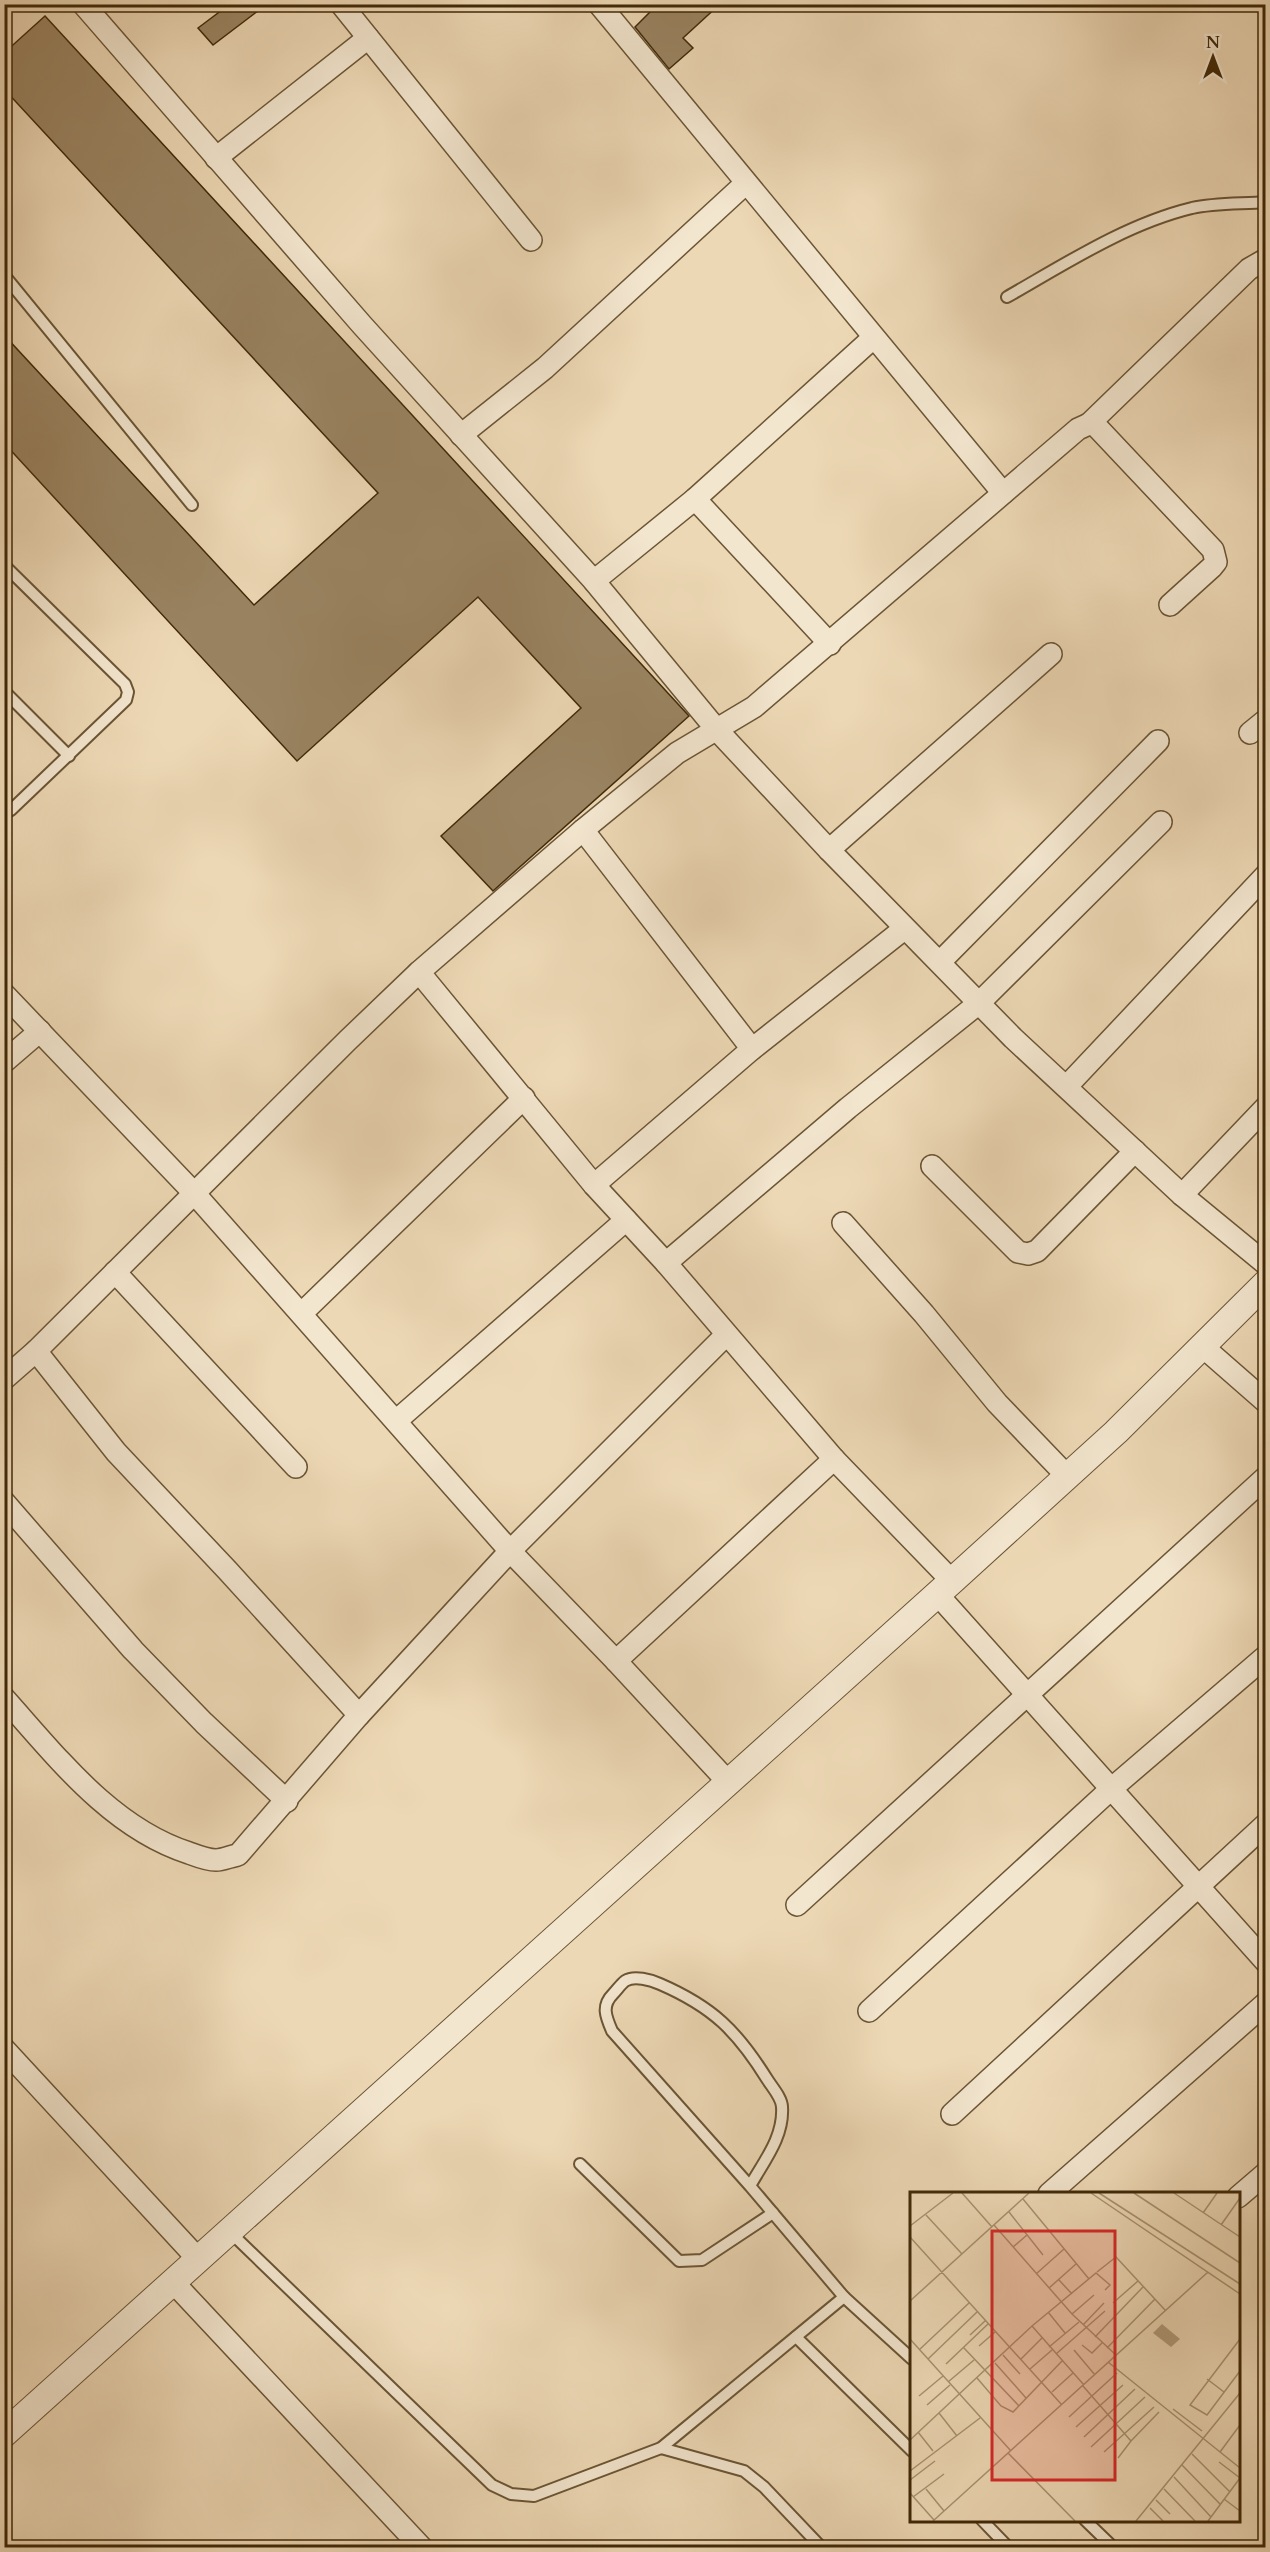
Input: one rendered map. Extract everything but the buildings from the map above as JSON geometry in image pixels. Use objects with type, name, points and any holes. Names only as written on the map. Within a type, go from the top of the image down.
[{"type":"street","points":[[83,4],[461,435],[594,581],[717,730],[829,850],[1013,1038],[1068,1086],[1182,1195],[1266,1264]]},
{"type":"street","points":[[341,4],[531,240]]},
{"type":"street","points":[[599,4],[1003,493]]},
{"type":"street","points":[[216,158],[368,38]]},
{"type":"street","points":[[461,435],[545,368],[746,183]]},
{"type":"street","points":[[4,1379],[36,1351],[419,972],[583,830],[677,753],[754,707],[830,644],[1078,429],[1089,424],[1249,268],[1263,261],[1266,262]]},
{"type":"street","points":[[594,581],[695,499],[873,338]]},
{"type":"street","points":[[1089,424],[1096,426],[1213,550],[1216,562],[1170,605]]},
{"type":"street","points":[[695,499],[830,644]]},
{"type":"street","points":[[829,850],[1052,654]]},
{"type":"street","points":[[940,962],[1158,741]]},
{"type":"street","points":[[666,1263],[848,1108],[979,1003],[1161,822]]},
{"type":"street","points":[[583,830],[752,1049]]},
{"type":"street","points":[[1068,1086],[1266,875]]},
{"type":"street","points":[[594,1185],[752,1049],[904,929]]},
{"type":"street","points":[[419,972],[594,1185],[666,1263],[945,1588],[1026,1694],[1266,1962]]},
{"type":"street","points":[[4,994],[194,1193],[510,1551],[729,1783]]},
{"type":"street","points":[[4,1062],[40,1031]]},
{"type":"street","points":[[302,1313],[524,1098]]},
{"type":"street","points":[[1182,1195],[1266,1107]]},
{"type":"street","points":[[932,1166],[1018,1252],[1028,1254],[1037,1251],[1135,1151]]},
{"type":"street","points":[[396,1421],[626,1220]]},
{"type":"street","points":[[843,1223],[924,1314],[997,1403],[1067,1476]]},
{"type":"street","points":[[115,1272],[296,1467]]},
{"type":"street","points":[[4,2433],[174,2283],[945,1588],[1116,1432],[1266,1283]]},
{"type":"street","points":[[4,1698],[98,1798],[126,1821],[172,1848],[216,1860],[238,1854],[287,1801],[359,1715],[510,1551],[726,1335]]},
{"type":"street","points":[[1202,1346],[1266,1402]]},
{"type":"street","points":[[36,1351],[116,1452],[359,1715]]},
{"type":"street","points":[[616,1661],[834,1459]]},
{"type":"street","points":[[797,1905],[1266,1477]]},
{"type":"street","points":[[4,1502],[133,1650],[204,1723],[287,1801]]},
{"type":"street","points":[[869,2010],[1111,1789],[1266,1656]]},
{"type":"street","points":[[952,2114],[1266,1824]]},
{"type":"street","points":[[1050,2192],[1266,2003]]},
{"type":"street","points":[[4,2049],[199,2260]]},
{"type":"street","points":[[1240,2196],[1266,2173]]},
{"type":"street","points":[[174,2283],[422,2547]]},
{"type":"lane","points":[[1007,297],[1088,250],[1164,217],[1195,208],[1266,202]]},
{"type":"lane","points":[[4,275],[192,505]]},
{"type":"lane","points":[[4,564],[125,684],[128,692],[126,700],[69,756],[11,810],[4,813]]},
{"type":"lane","points":[[4,691],[69,756]]},
{"type":"lane","points":[[750,2186],[776,2142],[782,2122],[782,2103],[749,2049],[714,2013],[683,1994],[654,1981],[639,1978],[626,1980],[606,2001],[605,2016],[612,2031],[750,2186],[844,2297],[910,2357]]},
{"type":"lane","points":[[580,2164],[679,2261],[702,2259],[773,2213]]},
{"type":"lane","points":[[230,2232],[492,2485],[511,2494],[534,2496],[661,2448],[844,2297]]},
{"type":"lane","points":[[796,2337],[910,2449]]},
{"type":"lane","points":[[661,2448],[744,2471],[764,2487],[822,2547]]},
{"type":"lane","points":[[984,2522],[1009,2547]]},
{"type":"lane","points":[[1087,2522],[1114,2547]]}]
